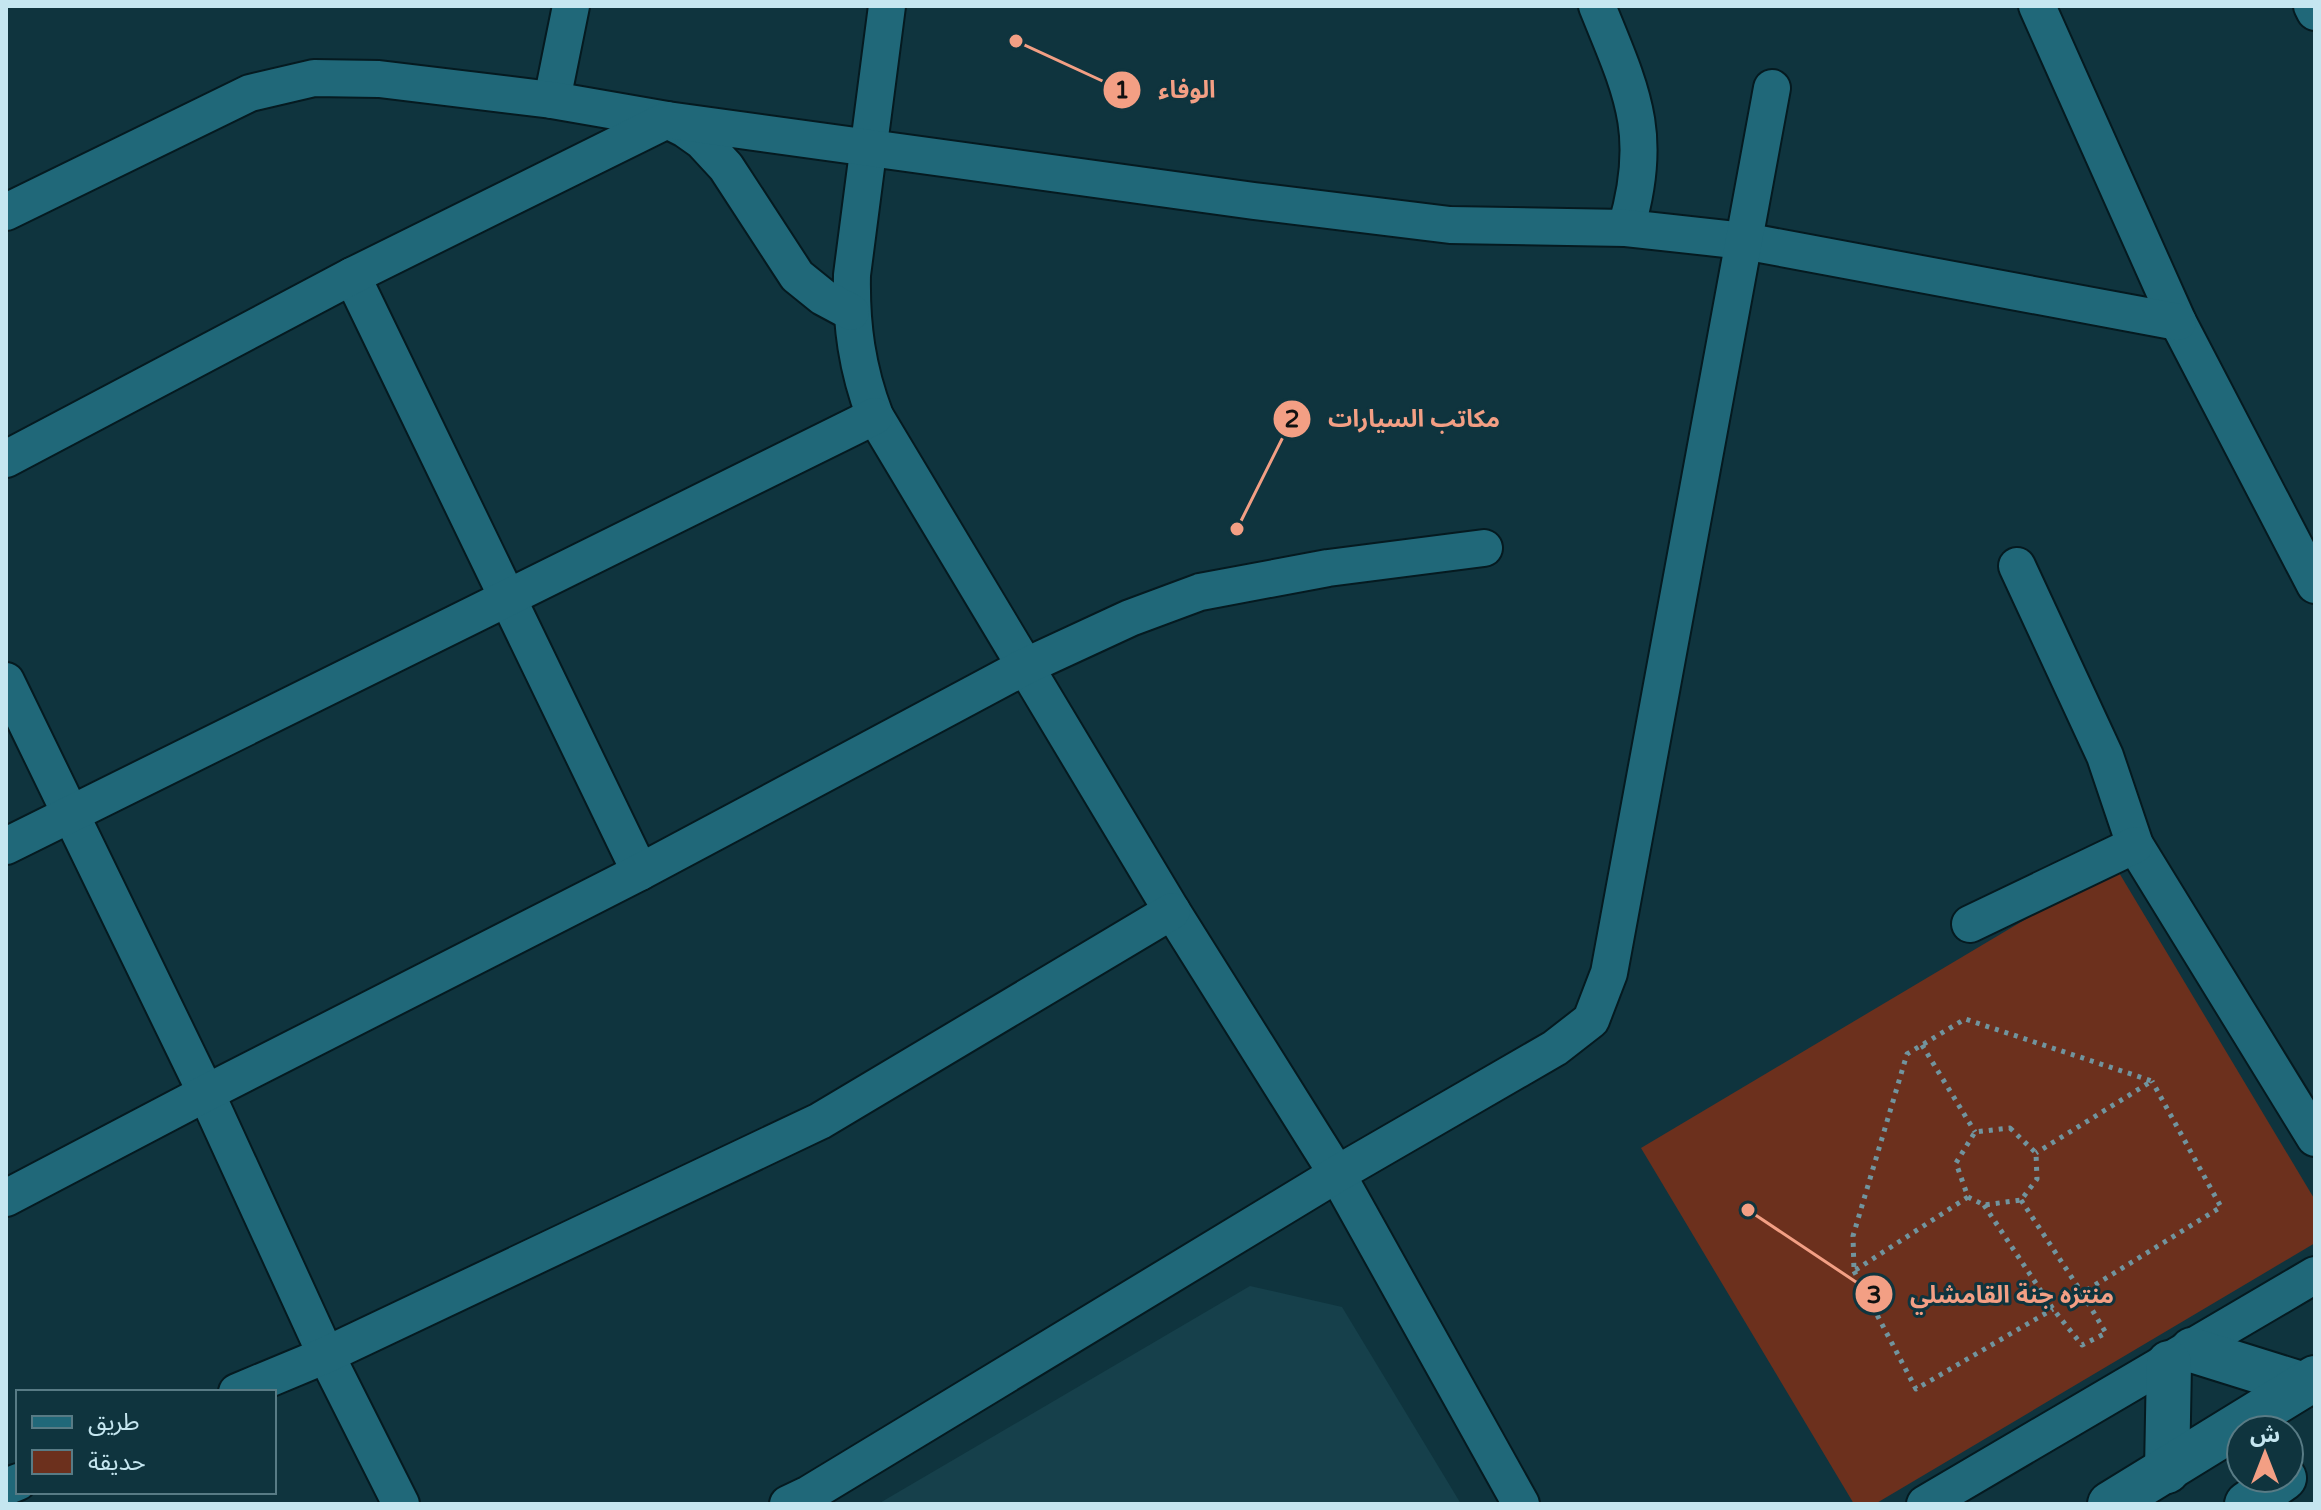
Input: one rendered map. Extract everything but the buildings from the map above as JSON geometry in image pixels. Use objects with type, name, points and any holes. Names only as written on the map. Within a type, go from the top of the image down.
[{"type":"street","points":[[552,100],[571,6]]},
{"type":"street","points":[[887,6],[852,275],[851,312],[855,350],[861,381],[875,416],[1172,911],[1337,1174],[1521,1504]]},
{"type":"street","points":[[1597,6],[1630,88],[1637,115],[1639,173],[1626,228]]},
{"type":"street","points":[[2037,6],[2178,322],[2315,585]]},
{"type":"street","points":[[2312,6],[2315,12]]},
{"type":"street","points":[[6,212],[250,93],[314,78],[346,77],[552,100],[667,120],[1450,225],[1626,228],[1744,241],[2178,322]]},
{"type":"street","points":[[788,1504],[1337,1174],[1555,1048],[1591,1020],[1609,973],[1772,88]]},
{"type":"street","points":[[6,459],[352,276],[667,120]]},
{"type":"street","points":[[667,120],[702,141],[726,167],[797,276],[823,297],[851,312]]},
{"type":"street","points":[[352,276],[640,872]]},
{"type":"street","points":[[6,846],[875,416]]},
{"type":"street","points":[[6,1198],[640,872],[1024,667],[1130,618],[1200,592],[1328,568],[1484,548]]},
{"type":"street","points":[[2017,566],[2105,756],[2135,845],[2315,1138]]},
{"type":"street","points":[[6,681],[206,1093],[326,1355],[401,1504]]},
{"type":"street","points":[[1970,924],[2135,845]]},
{"type":"street","points":[[242,1390],[326,1355],[820,1121],[1172,911]]},
{"type":"street","points":[[1925,1504],[2315,1275]]},
{"type":"street","points":[[2181,1356],[2309,1382]]},
{"type":"street","points":[[2167,1471],[2181,1356]]},
{"type":"street","points":[[2110,1504],[2309,1382]]},
{"type":"path","points":[[2053,1309],[1916,1389],[1854,1271],[1853,1236],[1907,1054],[1965,1019],[2152,1081],[2221,1207],[2082,1293]]},
{"type":"path","points":[[1922,1045],[1975,1132]]},
{"type":"path","points":[[2036,1153],[2152,1081]]},
{"type":"path","points":[[1975,1132],[2010,1128],[2036,1153],[2037,1179],[2021,1200],[1984,1205]]},
{"type":"path","points":[[1975,1132],[1956,1163],[1968,1197],[1984,1205],[2053,1309],[2082,1345],[2106,1333],[2021,1200]]},
{"type":"path","points":[[1854,1271],[1968,1197]]},
{"type":"shaded area","points":[[1250,1286],[1342,1307],[1461,1504],[878,1504]]},
{"type":"green space","points":[[2115,866],[2315,1200],[2315,1243],[1875,1504],[1854,1504],[1641,1148]]},
{"type":"place","name":"الوفاء","points":[[1016,41]]},
{"type":"place","name":"مكاتب السيارات","points":[[1237,529]]},
{"type":"place","name":"منتزه جنة القامشلي","points":[[1748,1210]]}]
